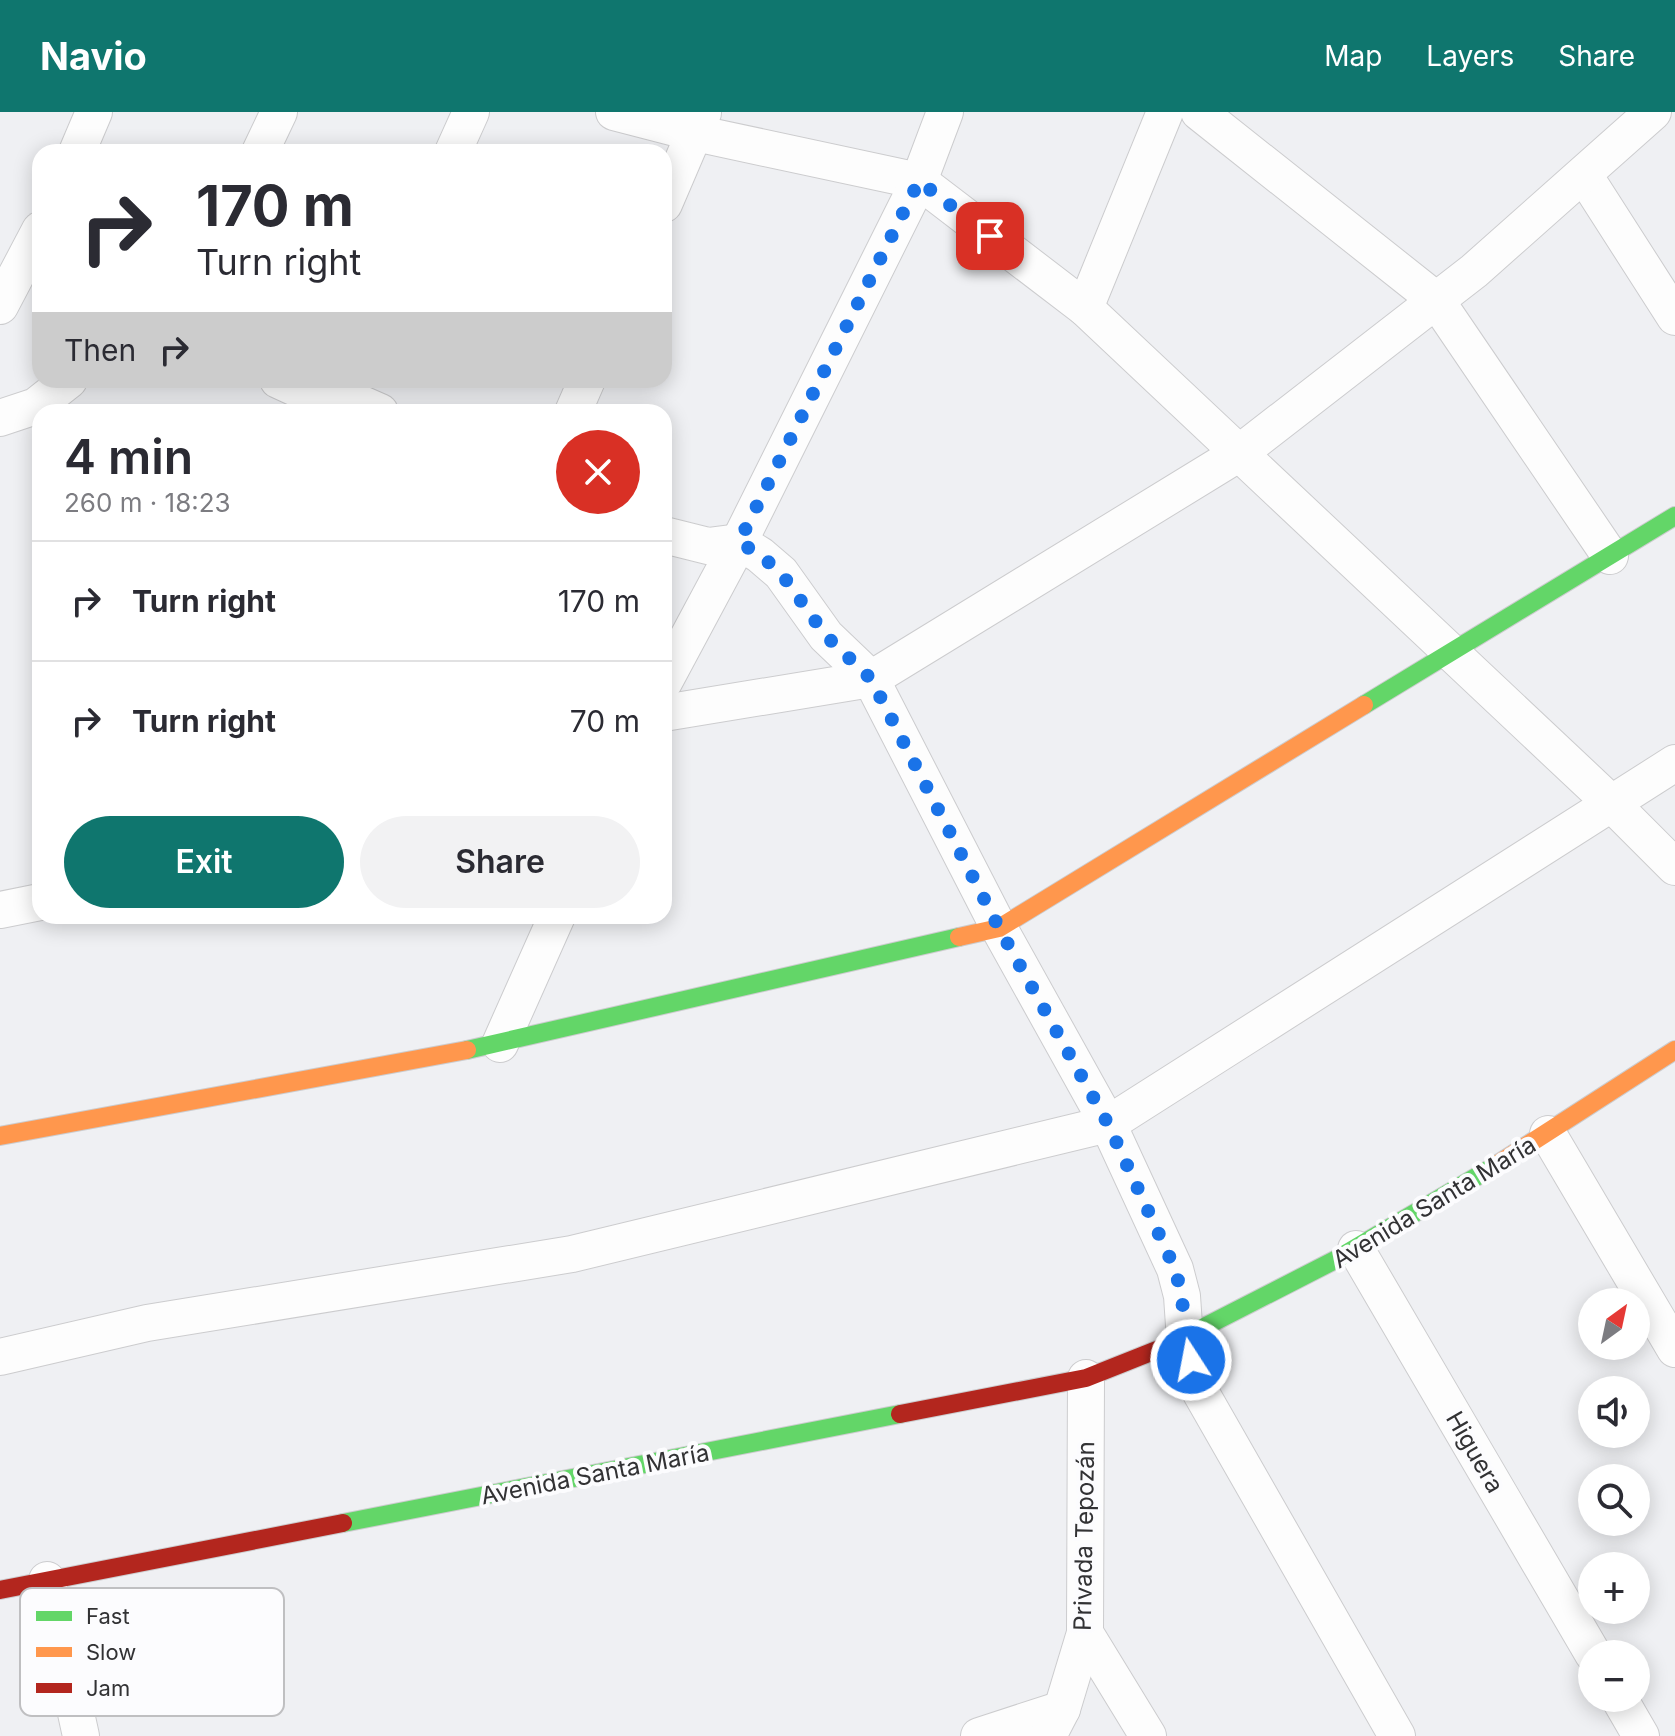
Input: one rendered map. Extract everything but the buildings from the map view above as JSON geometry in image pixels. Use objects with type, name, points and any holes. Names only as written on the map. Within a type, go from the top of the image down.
[{"type":"street","points":[[80,144],[94,112]]},
{"type":"street","points":[[264,144],[279,112]]},
{"type":"street","points":[[457,144],[471,112]]},
{"type":"street","points":[[614,112],[699,123],[919,181],[1085,308],[1611,803],[1675,867]]},
{"type":"street","points":[[672,667],[739,542],[919,181],[945,112]]},
{"type":"street","points":[[1085,308],[1165,112]]},
{"type":"street","points":[[1199,112],[1436,300],[1610,556]]},
{"type":"street","points":[[672,712],[871,679],[1238,454],[1474,271],[1653,112]]},
{"type":"street","points":[[672,185],[699,123]]},
{"type":"street","points":[[1584,175],[1675,317]]},
{"type":"street","points":[[0,306],[32,245]]},
{"type":"street","points":[[44,404],[61,388]]},
{"type":"street","points":[[295,388],[315,397],[338,395],[360,404]]},
{"type":"street","points":[[0,418],[32,411]]},
{"type":"street","points":[[0,1136],[500,1044],[999,928],[1675,516]]},
{"type":"street","points":[[672,537],[708,546],[739,542],[760,555],[781,573],[826,636],[871,679],[999,928],[1108,1124],[1175,1269],[1182,1296],[1185,1340],[1201,1393],[1397,1736]]},
{"type":"street","points":[[0,1357],[147,1323],[572,1254],[1108,1124],[1675,763]]},
{"type":"street","points":[[0,910],[32,904]]},
{"type":"street","points":[[500,1044],[553,924]]},
{"type":"street","name":"Avenida Santa María","points":[[0,1590],[1086,1378],[1130,1364],[1185,1340],[1356,1249],[1548,1134],[1675,1050]]},
{"type":"street","points":[[1548,1134],[1675,1349]]},
{"type":"street","name":"Higuera","points":[[1356,1249],[1585,1640]]},
{"type":"street","name":"Privada Tepozán","points":[[1055,1722],[1085,1633],[1086,1378]]},
{"type":"street","points":[[47,1580],[49,1588]]},
{"type":"street","points":[[1085,1633],[1148,1736]]},
{"type":"street","points":[[1627,1712],[1641,1736]]},
{"type":"street","points":[[77,1716],[81,1736]]},
{"type":"street","points":[[979,1736],[1055,1722]]},
{"type":"traffic: fast","points":[[1364,705],[1675,516]]},
{"type":"traffic: fast","points":[[467,1050],[959,937]]},
{"type":"traffic: fast","points":[[1169,1345],[1335,1260],[1498,1164]]},
{"type":"traffic: fast","points":[[343,1523],[900,1414]]},
{"type":"traffic: slow","points":[[959,937],[999,928],[1364,705]]},
{"type":"traffic: slow","points":[[0,1136],[467,1050]]},
{"type":"traffic: slow","points":[[1498,1164],[1675,1050]]},
{"type":"traffic: jam","points":[[900,1414],[1086,1378],[1169,1345]]},
{"type":"traffic: jam","points":[[0,1590],[343,1523]]},
{"type":"route","points":[[990,236],[919,181],[739,542],[781,573],[826,636],[871,679],[999,928],[1108,1124],[1175,1269],[1182,1296],[1185,1340],[1191,1360]]}]
